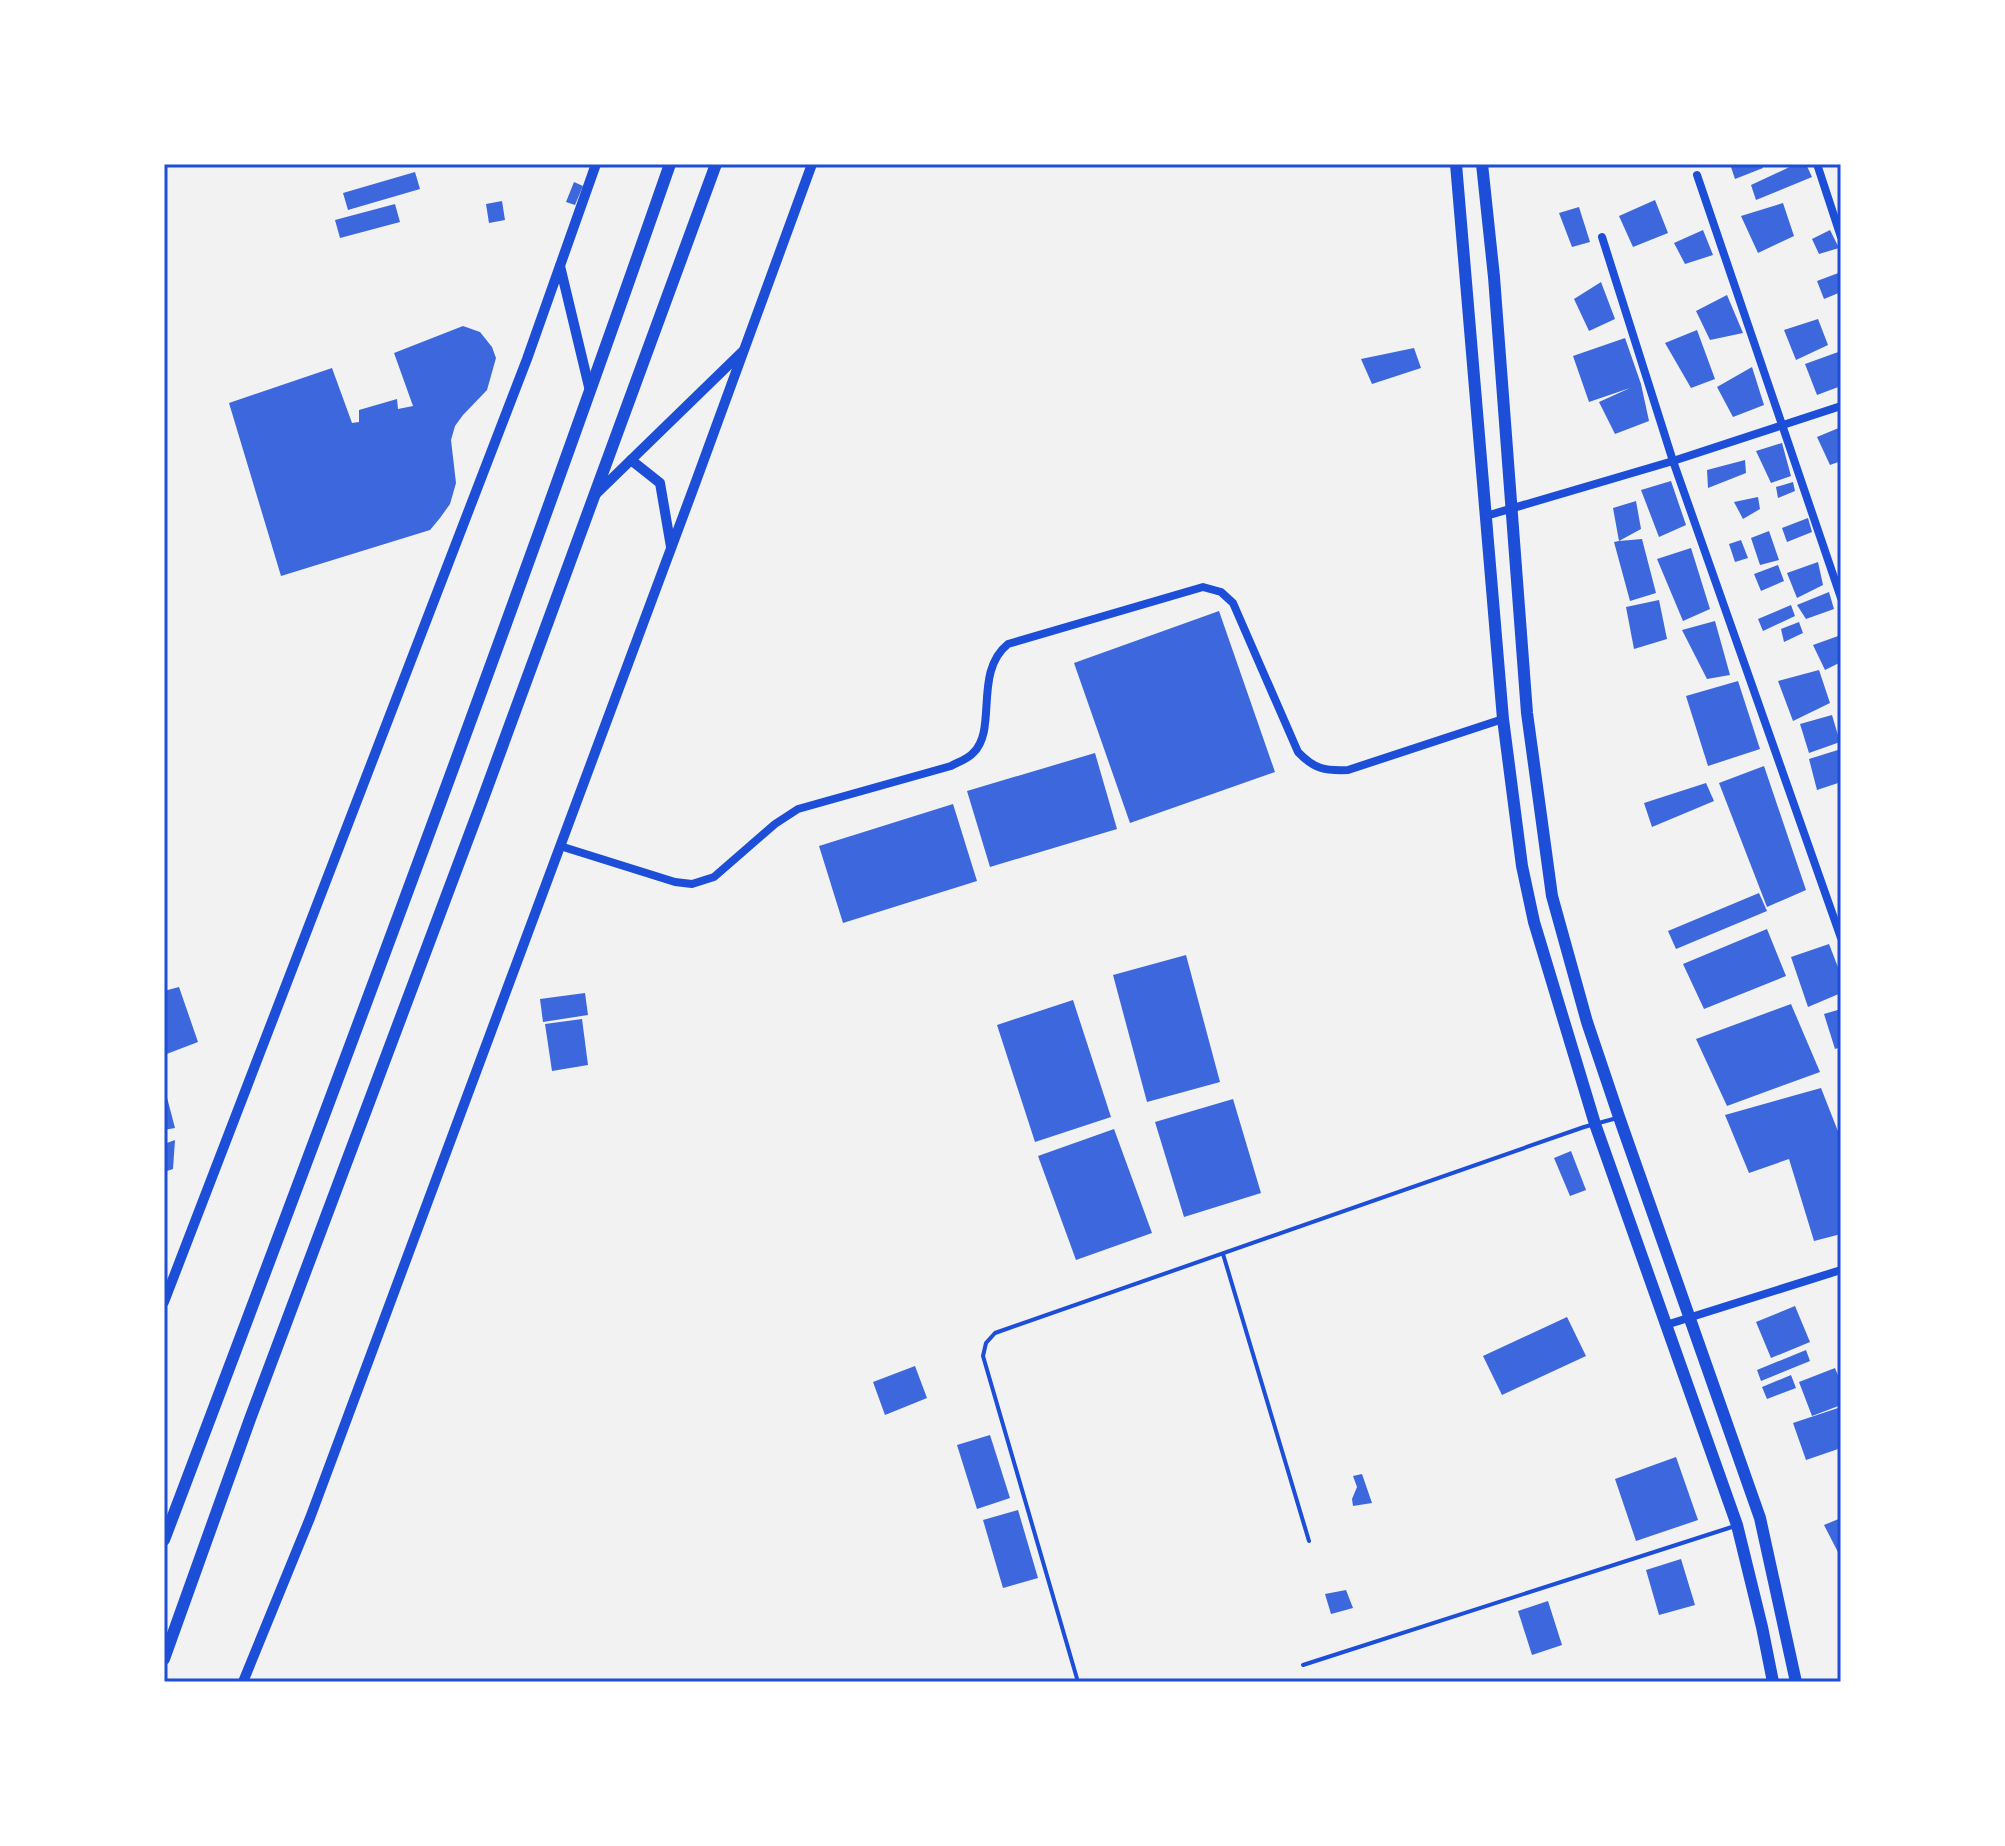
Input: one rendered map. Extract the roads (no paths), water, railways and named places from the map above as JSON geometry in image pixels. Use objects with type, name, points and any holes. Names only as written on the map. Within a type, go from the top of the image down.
[{"type":"main road","points":[[164,1540],[342,1070],[590,393],[670,164]]},
{"type":"main road","points":[[164,1659],[250,1419],[716,164]]},
{"type":"main road","points":[[1456,164],[1503,719],[1517,835],[1534,922],[1595,1124],[1737,1525],[1773,1682]]},
{"type":"main road","points":[[1482,164],[1494,277],[1527,713],[1552,896],[1587,1022],[1760,1518],[1796,1682]]},
{"type":"street","points":[[164,1302],[521,374],[596,164]]},
{"type":"street","points":[[243,1682],[310,1518],[812,164]]},
{"type":"street","points":[[1817,164],[1841,237]]},
{"type":"street","points":[[1697,175],[1841,598]]},
{"type":"street","points":[[1602,237],[1673,461],[1841,938]]},
{"type":"street","points":[[560,265],[590,393]]},
{"type":"street","points":[[594,496],[744,350]]},
{"type":"street","points":[[1486,516],[1673,461],[1841,406]]},
{"type":"street","points":[[631,460],[660,483],[672,548]]},
{"type":"street","points":[[560,846],[675,882],[692,884],[714,877],[775,824],[798,809],[951,766],[974,753],[982,736],[990,670],[998,652],[1008,644],[1203,587],[1221,592],[1233,603],[1298,752],[1310,765],[1326,771],[1348,770],[1503,719]]},
{"type":"street","points":[[1666,1325],[1841,1270]]},
{"type":"lane","points":[[1078,1682],[983,1356],[986,1343],[995,1333],[1619,1117]]},
{"type":"lane","points":[[1223,1254],[1309,1541]]},
{"type":"lane","points":[[1303,1665],[1737,1525]]}]
